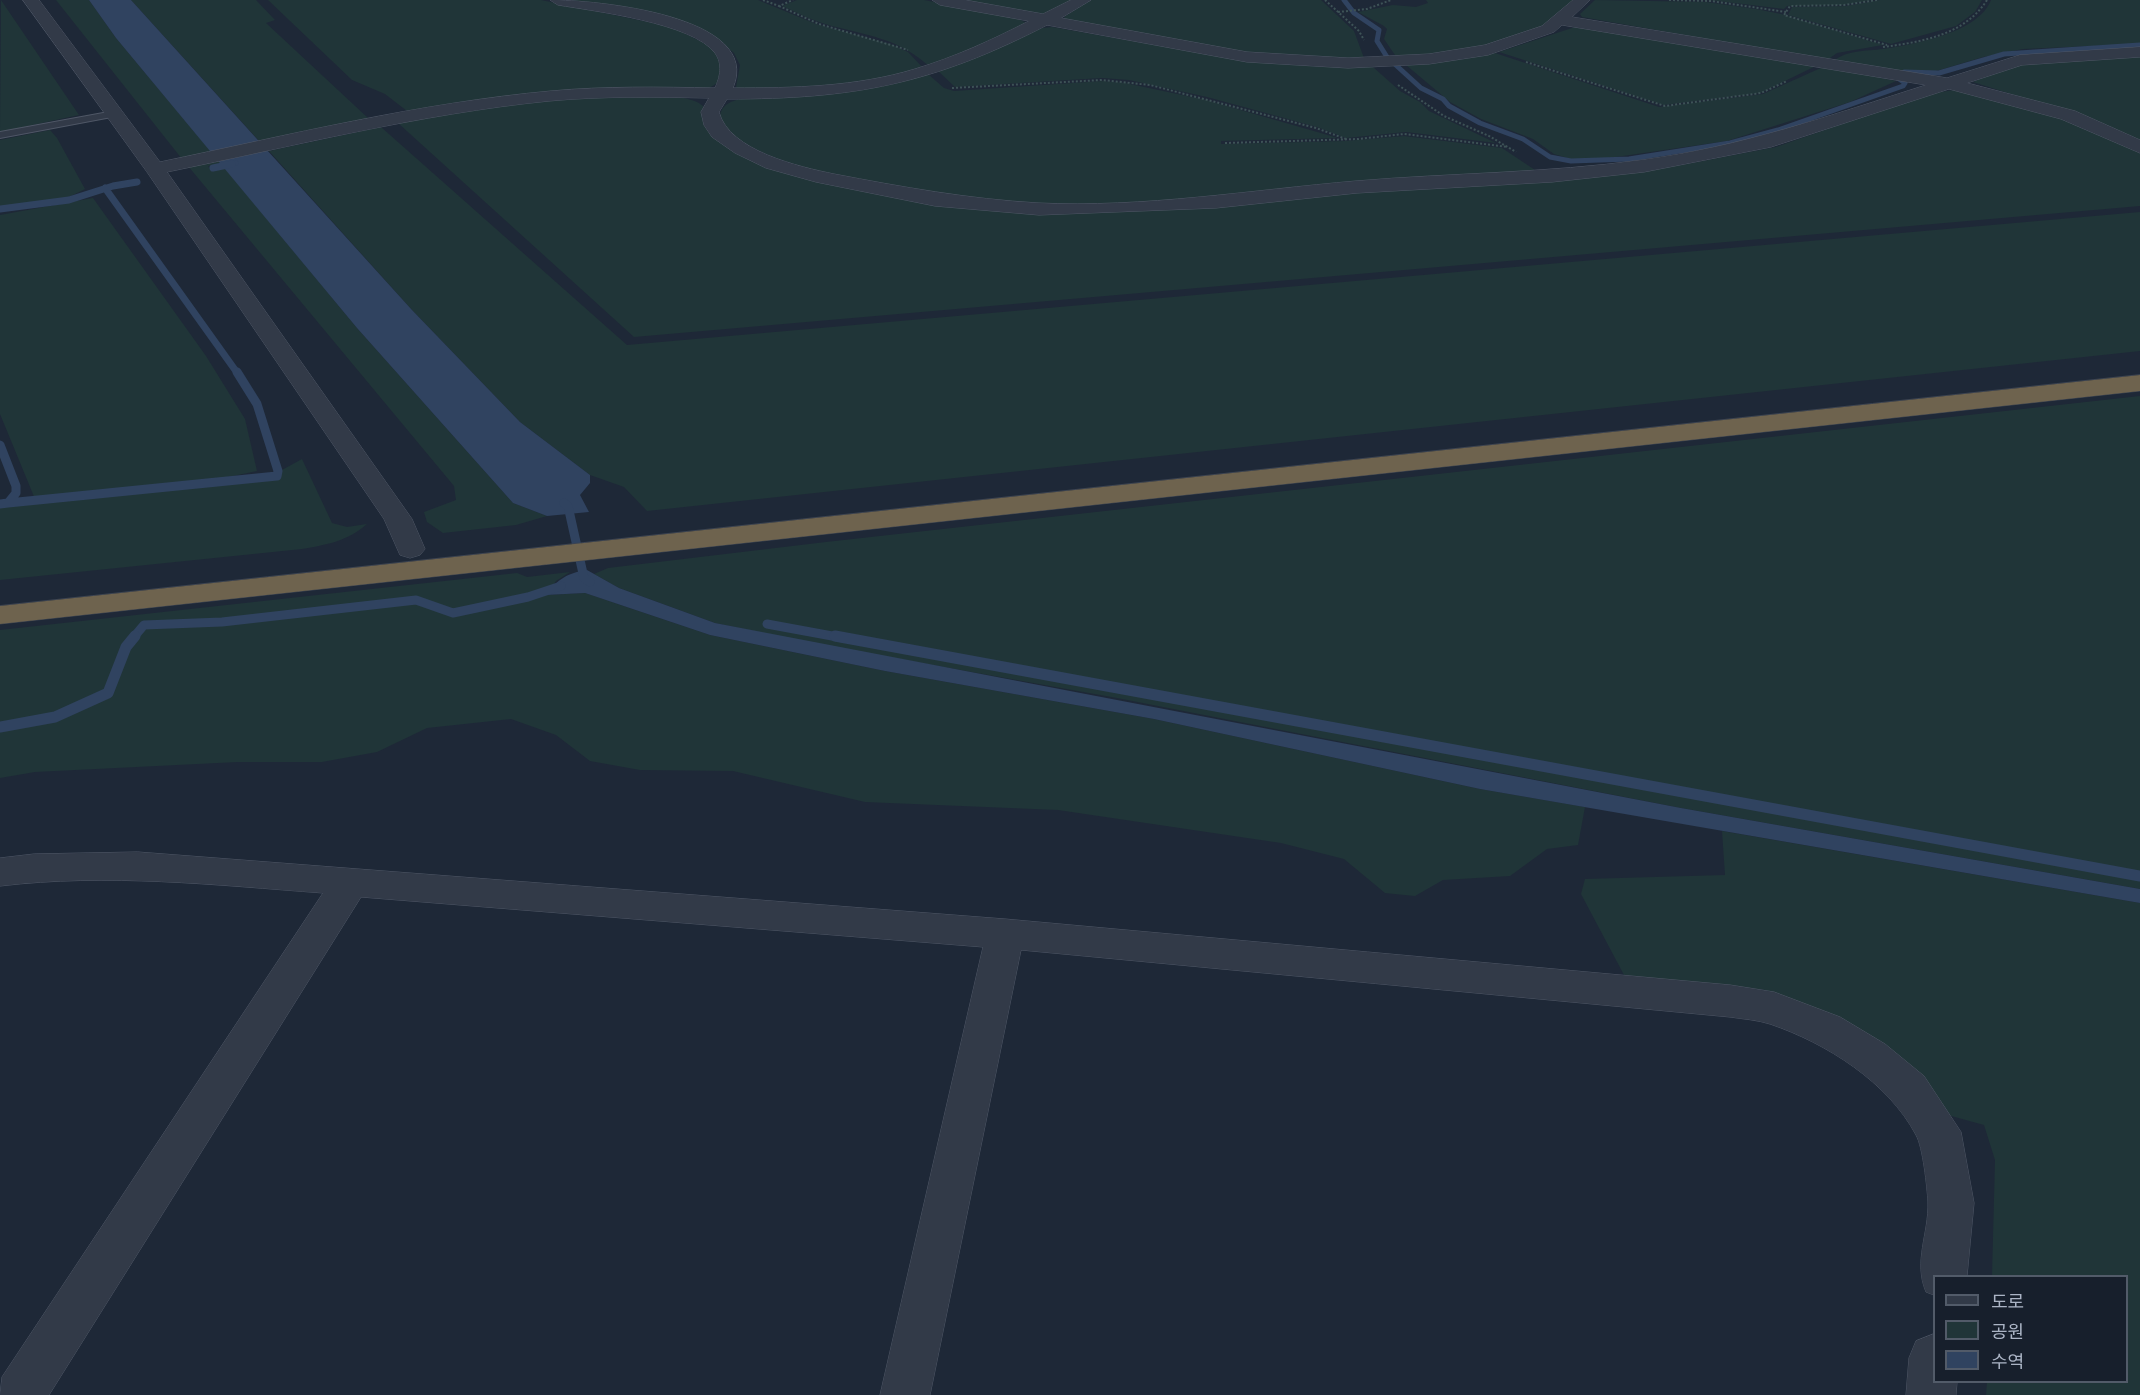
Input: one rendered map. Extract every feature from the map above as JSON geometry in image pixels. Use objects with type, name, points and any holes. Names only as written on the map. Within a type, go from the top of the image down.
[{"type":"highway","points":[[621,537],[2140,366]]},
{"type":"highway","points":[[0,615],[536,546],[2140,383]]},
{"type":"highway","points":[[0,592],[410,549],[536,546]]},
{"type":"street","points":[[31,0],[155,169],[398,519],[410,549]]},
{"type":"street","points":[[558,0],[668,22],[710,40],[723,51],[728,61],[727,81],[710,112],[716,130],[742,149],[773,164],[872,189],[980,206],[1088,209],[1207,202],[1357,187],[1552,176],[1672,162],[1764,143],[2031,57],[2140,52]]},
{"type":"street","points":[[940,0],[1247,57],[1288,61],[1378,62],[1488,50],[1533,37],[1560,20],[1582,0]]},
{"type":"street","points":[[155,169],[465,106],[554,96],[801,93],[858,87],[930,70],[984,52],[1083,0]]},
{"type":"street","points":[[1560,20],[1947,83],[2068,115],[2140,147]]},
{"type":"street","points":[[0,872],[34,868],[138,865],[1005,934],[1719,1000],[1774,1008],[1825,1029],[1870,1056],[1909,1089],[1939,1132],[1951,1203],[1943,1275]]},
{"type":"street","points":[[20,1395],[350,883]]},
{"type":"street","points":[[905,1395],[1005,934]]},
{"type":"street","points":[[1931,1395],[1933,1376]]},
{"type":"lane","points":[[0,135],[114,114]]},
{"type":"path","points":[[763,0],[819,24],[896,45],[911,52],[950,88],[1102,80],[1150,85],[1316,128],[1346,140]]},
{"type":"path","points":[[779,6],[793,0]]},
{"type":"path","points":[[1325,0],[1359,32],[1395,83],[1420,98],[1434,110],[1508,147],[1552,176]]},
{"type":"path","points":[[1337,12],[1359,11],[1391,0]]},
{"type":"path","points":[[1669,0],[1711,1],[1786,12]]},
{"type":"path","points":[[1877,0],[1844,5],[1790,6],[1784,15],[1891,46]]},
{"type":"path","points":[[1225,143],[1346,140],[1404,134],[1508,147]]},
{"type":"green space","points":[[1,0],[79,115],[0,132]]},
{"type":"green space","points":[[56,0],[89,0],[116,38],[212,153],[182,159]]},
{"type":"green space","points":[[131,0],[256,0],[275,20],[266,23],[368,118],[261,143]]},
{"type":"green space","points":[[268,0],[541,0],[672,27],[710,46],[722,60],[721,81],[709,88],[407,111],[385,94],[352,80]]},
{"type":"green space","points":[[571,0],[758,0],[816,24],[893,45],[908,52],[925,70],[855,86],[740,90],[736,87],[740,65],[734,53],[718,40],[609,7]]},
{"type":"green space","points":[[797,0],[924,0],[1017,18],[1026,23],[1025,26],[931,68],[919,58],[894,44],[820,22],[782,6]]},
{"type":"green space","points":[[954,0],[1077,0],[1052,13],[1042,14]]},
{"type":"green space","points":[[1090,0],[1321,0],[1354,31],[1364,58],[1265,56],[1067,20],[1064,17]]},
{"type":"green space","points":[[1426,0],[1574,0],[1542,27],[1482,48],[1397,58],[1384,39],[1387,29],[1358,12],[1393,5],[1416,7],[1428,3]]},
{"type":"green space","points":[[1595,0],[1706,2],[1756,9],[1781,14],[1883,45],[1837,53],[1827,60],[1582,17],[1580,14]]},
{"type":"green space","points":[[1709,0],[1874,0],[1842,5],[1787,6],[1784,9]]},
{"type":"green space","points":[[1880,0],[1982,0],[1975,12],[1956,26],[1891,44],[1788,15],[1792,7],[1846,6]]},
{"type":"green space","points":[[1991,0],[2140,0],[2140,44],[2023,49],[1983,57],[1933,72],[1897,71],[1834,61],[1851,53],[1928,40],[1960,29],[1984,11]]},
{"type":"green space","points":[[1052,27],[1240,60],[1321,67],[1373,67],[1400,91],[1420,102],[1429,111],[1496,143],[1406,132],[1346,138],[1317,127],[1207,97],[1129,80],[1102,78],[955,87],[938,71],[1033,29]]},
{"type":"green space","points":[[1575,27],[1818,65],[1760,93],[1664,105],[1499,52]]},
{"type":"green space","points":[[1495,53],[1659,107],[1763,94],[1825,66],[1896,81],[1850,102],[1727,141],[1595,160],[1571,159],[1554,154],[1533,139],[1481,119],[1450,102],[1406,65],[1464,59]]},
{"type":"green space","points":[[2140,54],[2140,140],[2099,122],[1973,82],[2012,65]]},
{"type":"green space","points":[[928,74],[944,88],[954,91],[1102,81],[1125,83],[1206,100],[1338,138],[1221,141],[1221,144],[1345,141],[1404,136],[1502,148],[1538,172],[1300,194],[1180,202],[1121,205],[1027,205],[938,196],[889,188],[796,165],[759,151],[732,134],[720,118],[721,111],[728,103],[740,99],[829,91]]},
{"type":"green space","points":[[1954,90],[2051,114],[2140,153],[2140,206],[634,337],[398,123],[558,99],[652,95],[685,98],[704,107],[704,125],[710,134],[735,152],[814,180],[928,204],[1041,212],[1555,179],[1682,165],[1776,147],[1928,94]]},
{"type":"green space","points":[[381,127],[627,345],[2140,212],[2140,351],[647,511],[624,487],[590,475],[520,422],[412,310],[269,151]]},
{"type":"green space","points":[[50,130],[57,138],[85,189],[63,200],[0,207],[0,140]]},
{"type":"green space","points":[[217,160],[221,164],[208,166],[212,171],[224,167],[357,328],[513,503],[547,516],[516,525],[443,533],[427,522],[424,512],[456,500],[454,486],[188,166]]},
{"type":"green space","points":[[93,198],[206,356],[245,419],[257,471],[209,481],[35,499],[0,414],[0,215]]},
{"type":"green space","points":[[2140,396],[2140,889],[1681,808],[1117,698],[821,645],[715,623],[619,588],[594,574],[608,568],[826,542]]},
{"type":"green space","points":[[302,459],[332,523],[347,527],[367,524],[352,535],[328,544],[302,549],[0,580],[0,506],[279,478],[282,470]]},
{"type":"green space","points":[[570,572],[556,581],[547,595],[585,593],[710,635],[885,671],[1154,719],[1480,789],[1585,807],[1578,845],[1547,849],[1510,876],[1443,880],[1415,896],[1385,893],[1344,859],[1281,843],[1058,810],[865,802],[733,771],[640,770],[590,761],[556,735],[511,719],[427,728],[377,752],[322,762],[238,762],[35,772],[0,778],[0,630],[517,573],[527,577]]},
{"type":"green space","points":[[1722,831],[2140,903],[2140,1395],[1986,1395],[1987,1383],[2128,1383],[2128,1275],[1992,1275],[1995,1160],[1984,1125],[1944,1114],[1833,1016],[1765,990],[1624,975],[1581,894],[1585,879],[1725,875]]},
{"type":"water","points":[[89,0],[131,0],[412,310],[520,422],[590,475],[590,483],[580,495],[589,512],[547,516],[513,503],[357,328],[116,38]]},
{"type":"water","points":[[587,570],[619,588],[715,623],[1681,808],[2140,889],[2140,903],[1480,789],[1154,719],[885,671],[710,635],[585,593],[546,595],[564,578]]},
{"type":"waterway","points":[[1344,0],[1354,13],[1379,30],[1377,41],[1387,57],[1421,88],[1480,123],[1523,139],[1550,157],[1571,161],[1629,159],[1730,143],[1778,130],[1903,86],[1905,83],[1896,77],[1904,72],[1939,73],[2004,54],[2140,45]]},
{"type":"waterway","points":[[225,165],[236,163]]},
{"type":"waterway","points":[[213,168],[232,164]]},
{"type":"waterway","points":[[105,188],[137,182]]},
{"type":"waterway","points":[[0,209],[69,200],[105,188]]},
{"type":"waterway","points":[[105,188],[238,374]]},
{"type":"waterway","points":[[8,503],[277,476],[278,471],[257,404],[237,372]]},
{"type":"waterway","points":[[0,445],[16,486],[16,493],[8,503]]},
{"type":"waterway","points":[[0,504],[8,503]]},
{"type":"waterway","points":[[564,503],[568,506],[584,578],[590,582]]},
{"type":"waterway","points":[[133,638],[144,625],[222,622],[416,600],[453,613],[528,597],[561,586]]},
{"type":"waterway","points":[[767,624],[843,638]]},
{"type":"waterway","points":[[0,727],[55,717],[108,693],[126,647],[135,636]]},
{"type":"waterway","points":[[835,636],[2140,876]]}]
